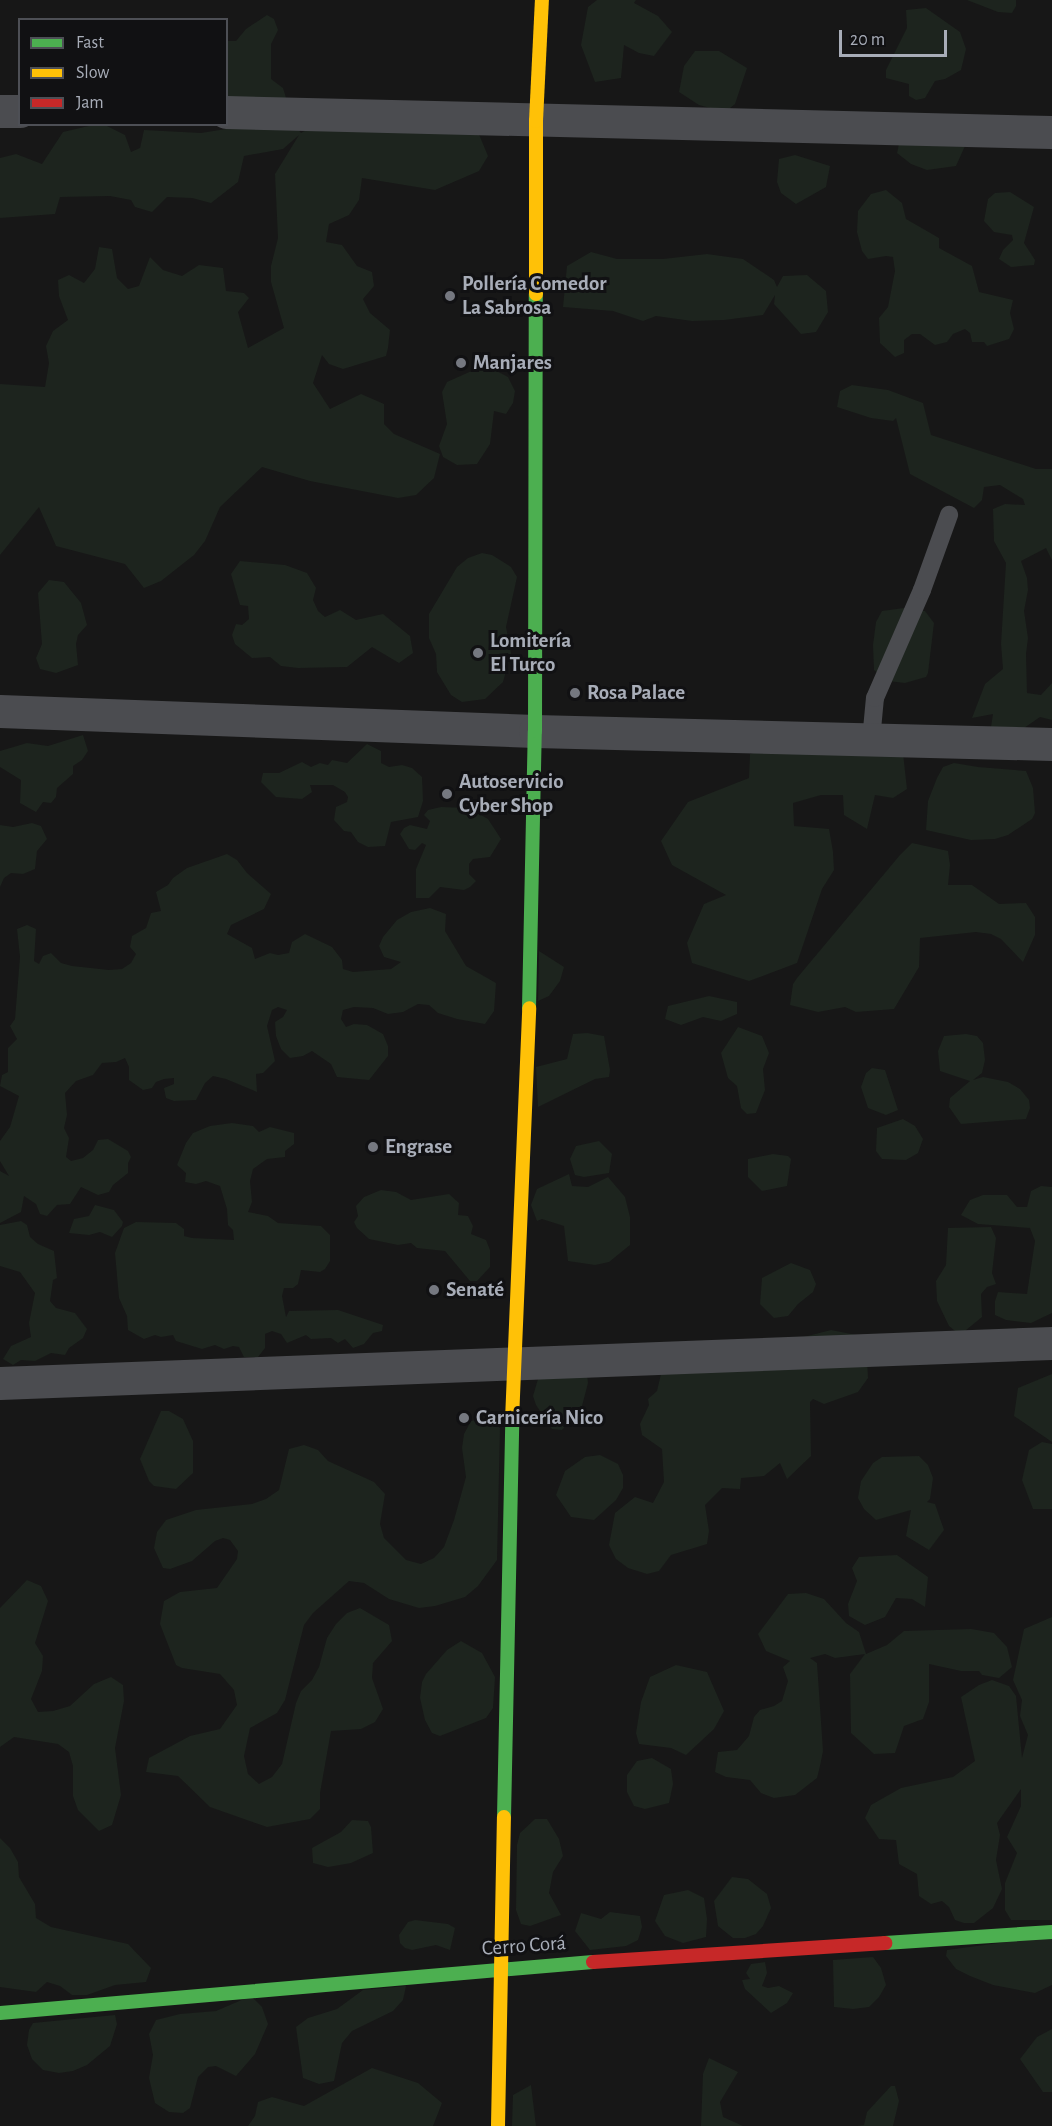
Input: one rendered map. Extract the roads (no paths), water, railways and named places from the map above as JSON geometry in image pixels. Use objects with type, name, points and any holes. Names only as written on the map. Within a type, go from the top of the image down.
[{"type":"main road","points":[[498,2126],[503,1968],[513,1363],[531,952],[536,121],[542,0]]},
{"type":"main road","name":"Cerro Corá","points":[[0,2013],[503,1968],[1052,1932]]},
{"type":"street","points":[[0,111],[18,111]]},
{"type":"street","points":[[228,112],[1052,132]]},
{"type":"street","points":[[0,711],[534,731],[1052,744]]},
{"type":"street","points":[[0,1383],[1052,1343]]},
{"type":"lane","points":[[871,740],[874,698],[922,590],[949,515]]},
{"type":"place","name":"Pollería Comedor La Sabrosa","points":[[450,296]]},
{"type":"place","name":"Manjares","points":[[461,363]]},
{"type":"place","name":"Lomitería El Turco","points":[[478,653]]},
{"type":"place","name":"Rosa Palace","points":[[575,693]]},
{"type":"place","name":"Autoservicio Cyber Shop","points":[[447,794]]},
{"type":"place","name":"Engrase","points":[[373,1147]]},
{"type":"place","name":"Senaté","points":[[434,1290]]},
{"type":"place","name":"Carnicería Nico","points":[[464,1418]]}]
